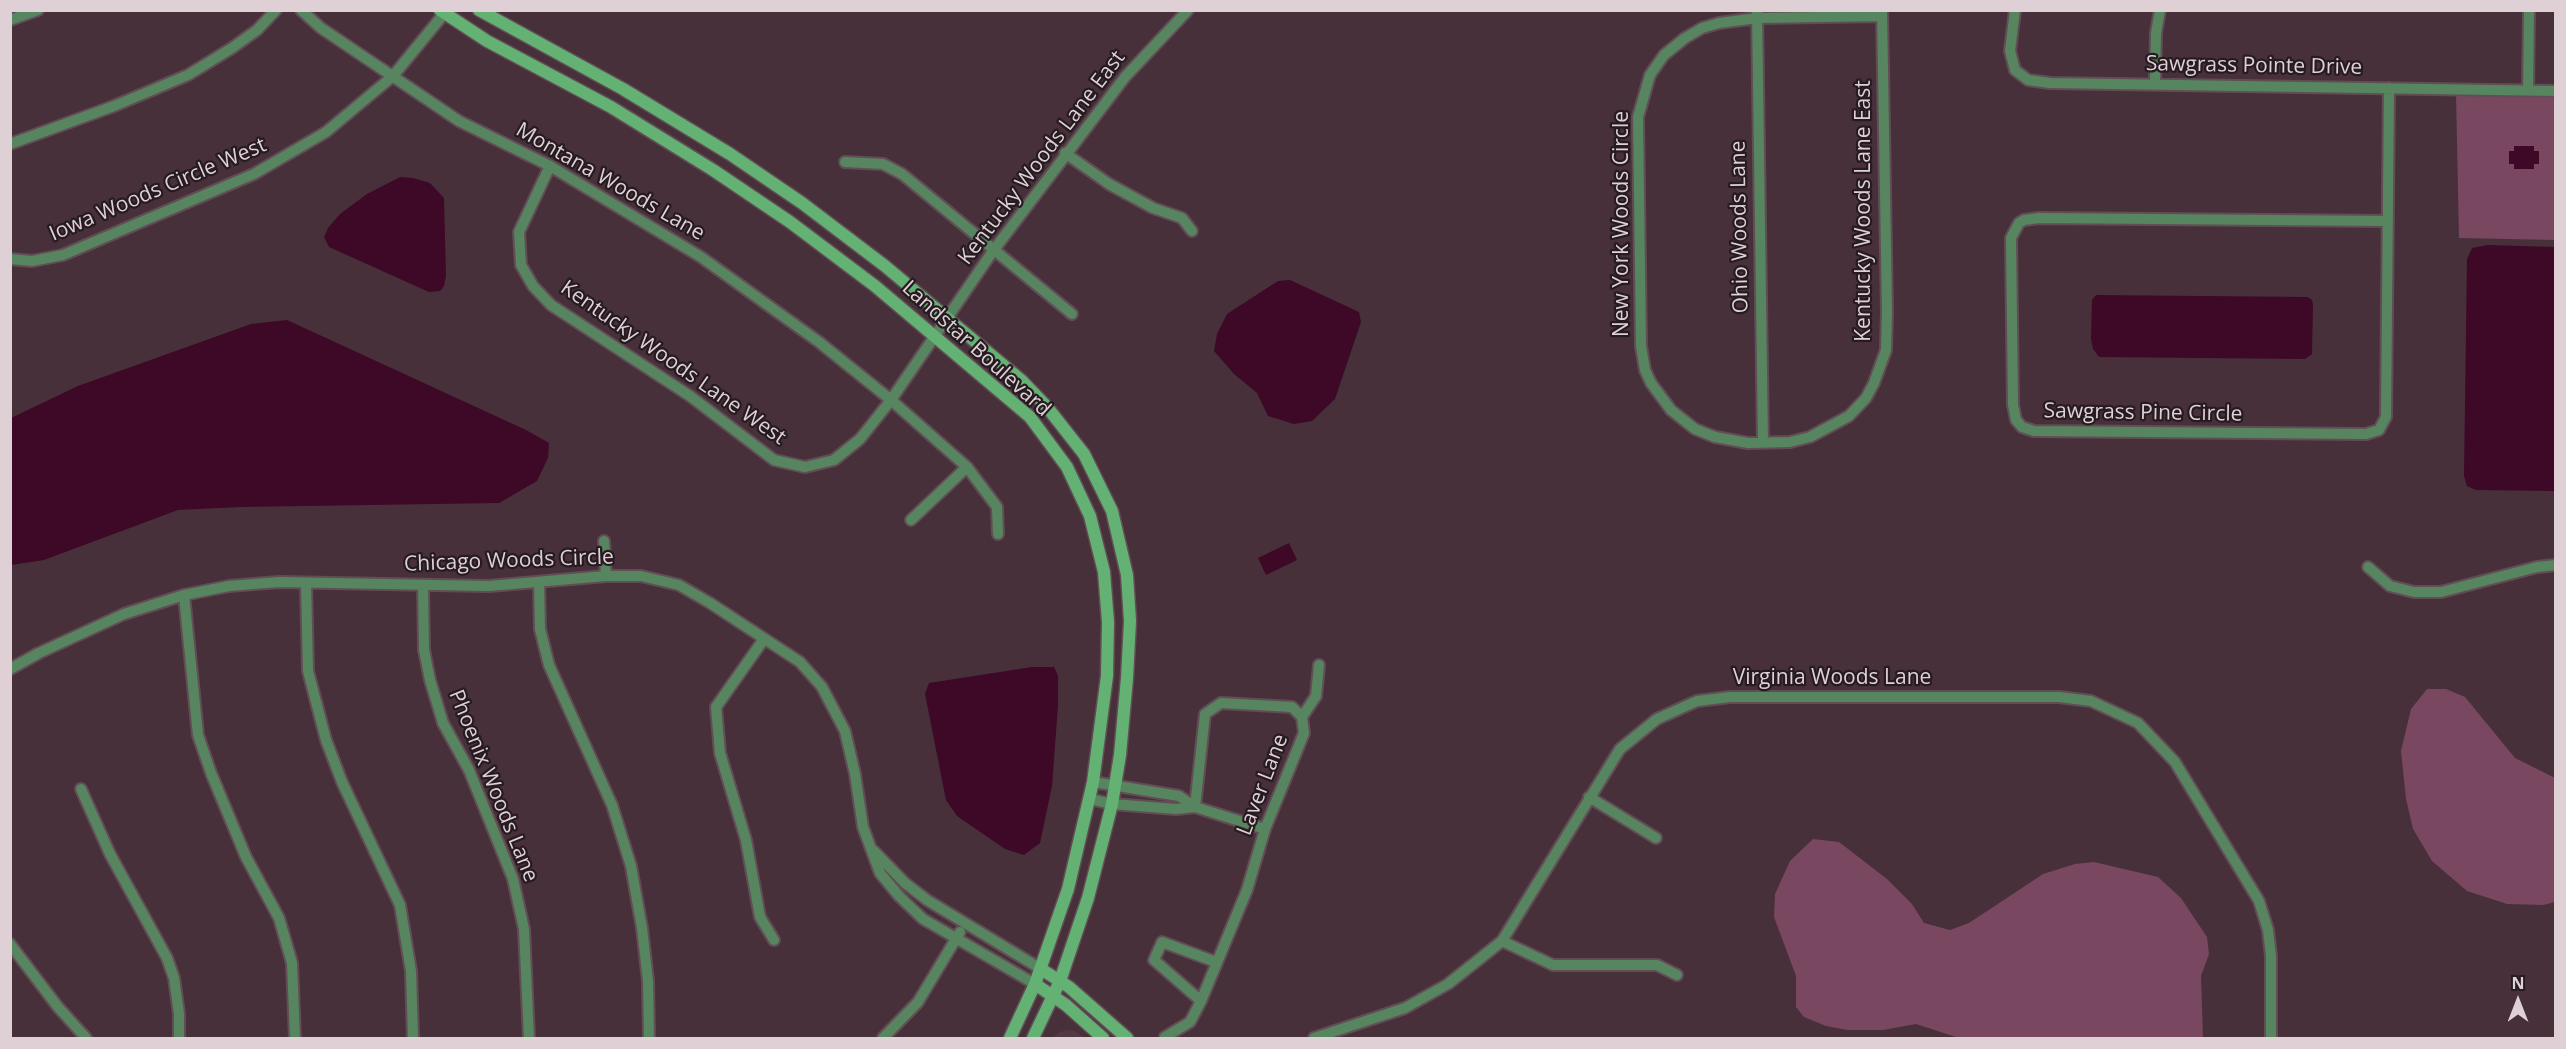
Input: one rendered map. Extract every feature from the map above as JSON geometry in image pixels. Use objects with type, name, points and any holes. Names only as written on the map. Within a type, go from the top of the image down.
[{"type":"street","points":[[10,20],[38,10]]},
{"type":"street","points":[[10,144],[39,135],[188,75],[257,30],[276,10]]},
{"type":"street","name":"Montana Woods Lane","points":[[301,10],[321,28],[459,121],[550,166],[701,257],[819,342],[891,400],[968,467],[997,507],[998,534]]},
{"type":"street","name":"Landstar Boulevard","points":[[479,10],[623,89],[730,154],[885,266],[1022,380],[1047,407],[1083,454],[1112,511],[1127,575],[1130,621],[1127,678],[1112,804],[1088,898],[1060,981],[1033,1038]]},
{"type":"street","name":"Sawgrass Pointe Drive","points":[[2015,10],[2010,51],[2015,70],[2028,80],[2049,83],[2556,91]]},
{"type":"street","points":[[2155,84],[2156,33],[2160,10]]},
{"type":"street","points":[[2528,90],[2529,10]]},
{"type":"street","name":"Kentucky Woods Lane East","points":[[936,336],[993,251],[1065,153],[1125,77],[1185,11]]},
{"type":"street","name":"Iowa Woods Circle West","points":[[10,259],[32,261],[63,255],[254,174],[326,132],[393,76],[444,12]]},
{"type":"street","name":"Landstar Boulevard","points":[[444,12],[487,41],[611,108],[713,170],[790,222],[936,336],[1029,417],[1067,467],[1090,516],[1104,572],[1108,622],[1107,676],[1090,799],[1068,890],[1041,969],[1010,1038]]},
{"type":"street","name":"Kentucky Woods Lane East","points":[[1763,443],[1790,442],[1810,437],[1849,416],[1866,398],[1886,350],[1882,13]]},
{"type":"street","name":"New York Woods Circle","points":[[1763,443],[1731,441],[1695,429],[1671,410],[1651,383],[1645,370],[1641,339],[1638,117],[1650,75],[1670,49],[1702,28],[1757,14],[1882,13]]},
{"type":"street","name":"Ohio Woods Lane","points":[[1757,14],[1763,443]]},
{"type":"street","name":"Sawgrass Pine Circle","points":[[2388,221],[2039,218],[2024,220],[2019,223],[2011,238],[2013,405],[2016,420],[2022,427],[2034,431],[2366,434],[2379,430],[2386,417],[2388,221],[2389,88]]},
{"type":"street","points":[[1065,153],[1109,184],[1153,208],[1182,218],[1192,231]]},
{"type":"street","points":[[844,162],[883,164],[902,174],[1072,314]]},
{"type":"street","name":"Kentucky Woods Lane West","points":[[550,166],[519,232],[521,265],[534,286],[551,305],[690,396],[774,460],[805,467],[834,460],[860,439],[936,336]]},
{"type":"street","points":[[911,520],[968,467]]},
{"type":"street","points":[[604,541],[606,576]]},
{"type":"street","points":[[2368,567],[2390,586],[2414,592],[2441,592],[2537,567],[2556,565]]},
{"type":"street","name":"Chicago Woods Circle","points":[[10,669],[39,653],[124,614],[184,596],[229,586],[279,582],[489,586],[606,576],[641,576],[679,585],[800,662],[822,687],[844,731],[855,774],[863,827],[880,873],[898,896],[923,919],[957,936],[1035,984]]},
{"type":"street","points":[[538,582],[540,629],[549,665],[612,805],[631,866],[642,928],[648,981],[649,1038]]},
{"type":"street","points":[[306,583],[308,670],[326,740],[342,782],[400,904],[411,970],[413,1038]]},
{"type":"street","name":"Phoenix Woods Lane","points":[[423,585],[423,650],[443,723],[469,770],[513,879],[524,929],[529,1038]]},
{"type":"street","points":[[184,596],[198,735],[211,773],[246,857],[279,918],[291,963],[295,1038]]},
{"type":"street","points":[[764,639],[716,707],[720,753],[746,840],[760,917],[774,940]]},
{"type":"street","points":[[1302,717],[1316,696],[1319,665]]},
{"type":"street","name":"Virginia Woods Lane","points":[[1314,1038],[1405,1008],[1448,984],[1502,941],[1620,749],[1657,719],[1697,701],[1730,697],[2059,697],[2091,702],[2138,723],[2161,744],[2175,762],[2259,901],[2268,930],[2271,956],[2271,1038]]},
{"type":"street","name":"Laver Lane","points":[[1165,1037],[1190,1022],[1201,1001],[1247,890],[1265,829],[1304,733],[1302,717],[1292,707],[1221,703],[1205,714],[1195,807]]},
{"type":"street","points":[[1093,782],[1179,796],[1195,807],[1265,829]]},
{"type":"street","points":[[81,789],[110,854],[167,958],[174,978],[179,1038]]},
{"type":"street","points":[[1589,797],[1656,838]]},
{"type":"street","points":[[1090,799],[1112,804],[1176,809],[1195,807]]},
{"type":"street","name":"Chicago Woods Circle","points":[[870,846],[905,883],[927,900],[1041,969]]},
{"type":"street","points":[[884,1038],[918,1002],[964,924]]},
{"type":"street","points":[[1502,941],[1553,965],[1657,965],[1677,975]]},
{"type":"street","points":[[1201,1001],[1154,960],[1162,942],[1216,962]]},
{"type":"street","points":[[10,944],[58,1007],[86,1038]]},
{"type":"street","points":[[1041,969],[1060,981],[1126,1038]]},
{"type":"street","points":[[1035,984],[1053,995],[1103,1038]]},
{"type":"shaded area","points":[[2456,93],[2555,94],[2555,240],[2459,238]]},
{"type":"shaded area","points":[[2514,146],[2534,146],[2534,151],[2539,151],[2539,164],[2534,164],[2534,169],[2514,169],[2514,164],[2509,164],[2509,151],[2514,151]]},
{"type":"shaded area","points":[[400,177],[430,183],[444,198],[446,276],[444,286],[440,291],[429,292],[329,247],[324,237],[328,228],[340,214],[367,194]]},
{"type":"shaded area","points":[[2488,245],[2555,247],[2555,491],[2476,490],[2467,486],[2464,476],[2467,259],[2472,248]]},
{"type":"shaded area","points":[[1290,280],[1359,312],[1361,322],[1335,399],[1312,421],[1294,424],[1268,416],[1257,393],[1234,374],[1214,351],[1217,334],[1227,314],[1278,281]]},
{"type":"shaded area","points":[[2096,295],[2308,297],[2312,300],[2313,305],[2312,354],[2305,359],[2099,357],[2093,349],[2091,339],[2092,300]]},
{"type":"shaded area","points":[[287,320],[526,430],[549,443],[548,458],[537,481],[499,503],[178,510],[44,560],[11,565],[11,418],[78,386],[251,324]]},
{"type":"shaded area","points":[[1289,543],[1297,560],[1266,575],[1258,558]]},
{"type":"shaded area","points":[[1032,667],[1054,667],[1058,676],[1058,705],[1052,786],[1040,843],[1024,855],[1005,849],[957,816],[946,800],[925,694],[929,683]]},
{"type":"shaded area","points":[[2427,689],[2446,689],[2465,697],[2515,758],[2555,778],[2555,902],[2543,905],[2507,904],[2467,891],[2432,861],[2413,829],[2406,799],[2401,751],[2411,709]]},
{"type":"shaded area","points":[[1813,839],[1839,842],[1887,879],[1912,904],[1924,923],[1950,930],[1969,923],[2043,874],[2075,864],[2094,862],[2158,877],[2181,898],[2207,937],[2209,954],[2201,976],[2203,1038],[1959,1038],[1916,1024],[1883,1030],[1848,1030],[1826,1026],[1804,1017],[1796,1007],[1796,976],[1774,917],[1775,894],[1790,861]]},
{"type":"shaded area","points":[[1067,1030],[1074,1031],[1085,1038],[1052,1038]]}]
